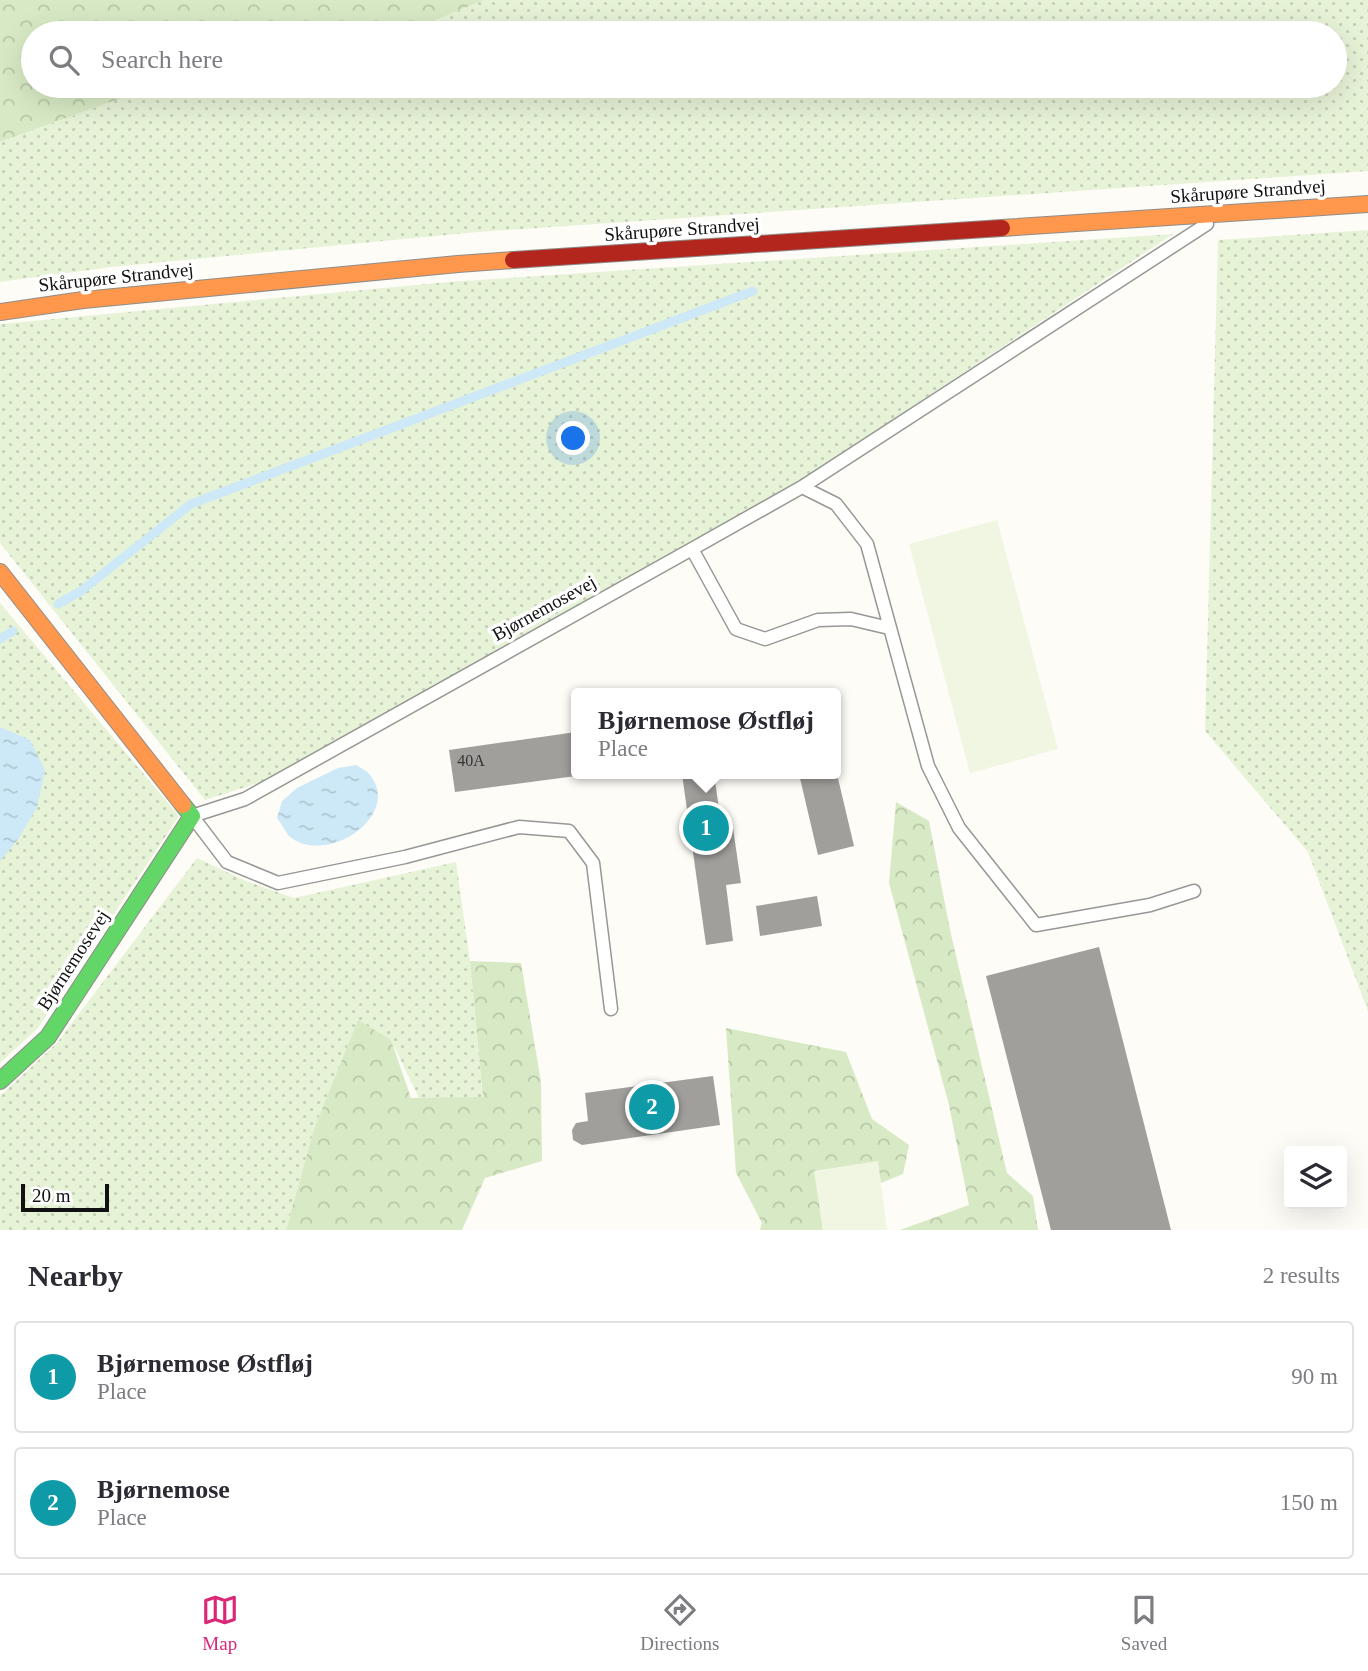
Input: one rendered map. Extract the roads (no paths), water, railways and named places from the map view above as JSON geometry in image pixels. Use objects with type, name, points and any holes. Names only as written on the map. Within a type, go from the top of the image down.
[{"type":"street","name":"Skårupøre Strandvej","points":[[0,312],[83,300],[458,264],[1368,204]]},
{"type":"street","points":[[0,572],[192,816]]},
{"type":"street","name":"Bjørnemosevej","points":[[0,1081],[48,1037],[192,816]]},
{"type":"lane","name":"Bjørnemosevej","points":[[192,816],[245,799],[802,487],[1221,214]]},
{"type":"lane","points":[[802,487],[836,504],[867,544],[928,766],[959,828],[1036,925],[1150,905],[1194,891]]},
{"type":"lane","points":[[692,549],[736,629],[765,639],[818,620],[851,618],[890,628]]},
{"type":"lane","points":[[192,816],[227,862],[278,883],[405,857],[519,827],[569,831],[593,863],[611,1009]]},
{"type":"water","points":[[0,727],[30,740],[45,770],[37,807],[19,838],[0,861]]},
{"type":"water","points":[[356,765],[369,774],[377,789],[377,805],[369,820],[340,841],[322,845],[305,844],[289,836],[277,818],[282,801],[297,788],[338,768]]},
{"type":"waterway","points":[[58,604],[81,591],[191,504],[753,291]]},
{"type":"waterway","points":[[0,639],[13,631]]},
{"type":"place","name":"Bjørnemose Østfløj","points":[[706,828]]},
{"type":"place","name":"Bjørnemose","points":[[652,1107]]}]
